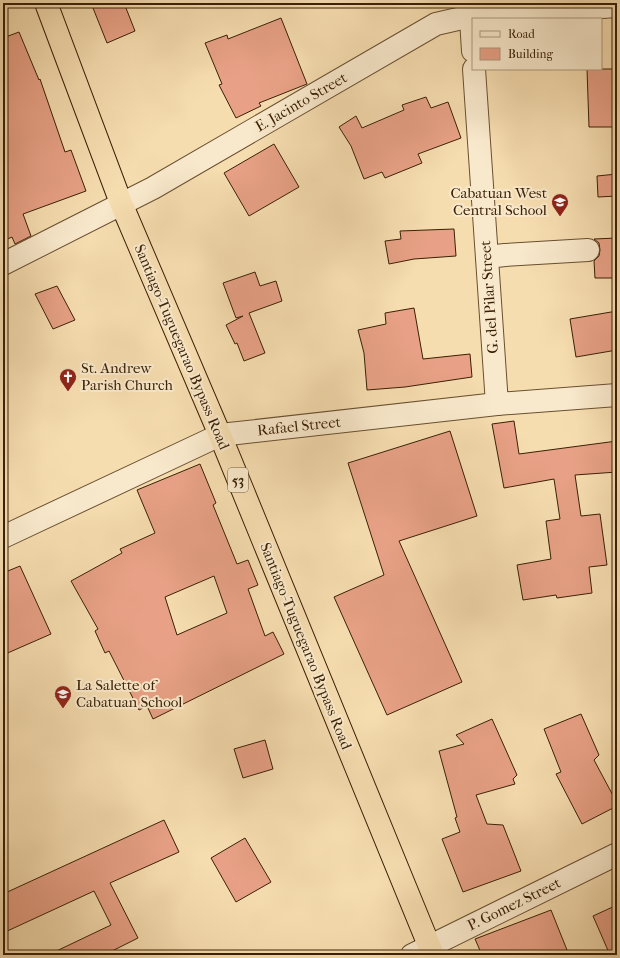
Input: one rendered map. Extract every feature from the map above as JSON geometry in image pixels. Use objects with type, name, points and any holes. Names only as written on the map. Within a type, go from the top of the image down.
[{"type":"highway","name":"Santiago-Tuguegarao Bypass Road","points":[[46,3],[121,204],[220,435],[425,952]]},
{"type":"street","name":"E. Jacinto Street","points":[[3,264],[153,188],[436,24],[470,10],[617,6]]},
{"type":"street","points":[[470,10],[472,38]]},
{"type":"street","name":"G. del Pilar Street","points":[[474,70],[497,404]]},
{"type":"street","points":[[487,257],[505,254],[588,250]]},
{"type":"street","name":"Rafael Street","points":[[3,537],[220,435],[497,404],[617,395]]},
{"type":"street","name":"P. Gomez Street","points":[[425,952],[617,854]]},
{"type":"building","points":[[91,3],[124,3],[135,31],[107,43]]},
{"type":"building","points":[[281,18],[307,84],[259,103],[261,106],[236,118],[219,85],[222,84],[205,43],[227,35],[228,39]]},
{"type":"building","points":[[19,32],[39,80],[40,79],[65,152],[71,150],[86,191],[23,214],[31,236],[15,244],[12,237],[3,241],[3,38]]},
{"type":"building","points":[[617,69],[617,127],[589,127],[587,70]]},
{"type":"building","points":[[426,97],[431,108],[448,102],[461,138],[418,154],[422,163],[385,178],[382,172],[364,179],[351,146],[339,127],[356,116],[362,128],[404,110],[402,105]]},
{"type":"building","points":[[274,144],[299,187],[249,216],[224,173]]},
{"type":"building","points":[[617,174],[617,196],[598,197],[597,176]]},
{"type":"building","points":[[454,229],[456,256],[414,259],[389,264],[385,241],[401,239],[400,231]]},
{"type":"building","points":[[617,238],[617,278],[595,278],[594,261],[599,256],[600,250],[599,243],[594,239]]},
{"type":"building","points":[[255,272],[260,286],[276,281],[282,301],[249,313],[265,353],[244,361],[237,343],[235,344],[226,325],[243,316],[236,318],[223,283]]},
{"type":"building","points":[[57,286],[75,320],[53,329],[35,294]]},
{"type":"building","points":[[414,308],[423,359],[470,354],[472,377],[405,387],[367,390],[364,353],[358,330],[386,324],[385,313]]},
{"type":"building","points":[[617,311],[617,350],[576,357],[570,319]]},
{"type":"building","points":[[514,421],[519,454],[617,441],[617,472],[575,475],[581,516],[600,514],[607,565],[589,567],[592,593],[557,598],[556,595],[523,600],[517,565],[551,559],[546,521],[560,519],[554,479],[504,488],[492,424]]},
{"type":"building","points":[[450,431],[477,516],[399,541],[462,682],[387,715],[334,597],[384,575],[348,463]]},
{"type":"building","points":[[200,464],[216,503],[213,505],[237,564],[248,560],[258,585],[248,589],[265,636],[273,632],[284,654],[153,719],[147,706],[139,710],[109,651],[105,653],[95,631],[98,629],[71,581],[122,553],[120,549],[155,533],[137,490]],"holes":[[[214,576],[227,613],[177,635],[165,597]]]},
{"type":"building","points":[[20,566],[51,634],[3,655],[3,573]]},
{"type":"building","points":[[581,714],[599,755],[594,760],[617,803],[617,806],[582,824],[556,774],[561,772],[544,729]]},
{"type":"building","points":[[492,719],[517,775],[513,779],[515,784],[476,795],[487,824],[503,825],[521,871],[463,892],[442,839],[460,832],[455,818],[457,817],[439,751],[464,744],[456,735]]},
{"type":"building","points":[[265,740],[273,769],[243,778],[234,749]]},
{"type":"building","points":[[164,820],[179,852],[110,883],[138,938],[104,955],[48,955],[111,925],[94,891],[3,933],[3,894]]},
{"type":"building","points":[[245,838],[271,882],[236,902],[211,858]]},
{"type":"building","points":[[617,905],[617,955],[610,955],[593,916]]},
{"type":"building","points":[[551,910],[569,955],[482,955],[475,939]]},
{"type":"place","name":"Cabatuan West Central School","points":[[560,217]]},
{"type":"place","name":"St. Andrew Parish Church","points":[[68,392]]},
{"type":"place","name":"La Salette of Cabatuan School","points":[[63,709]]}]
